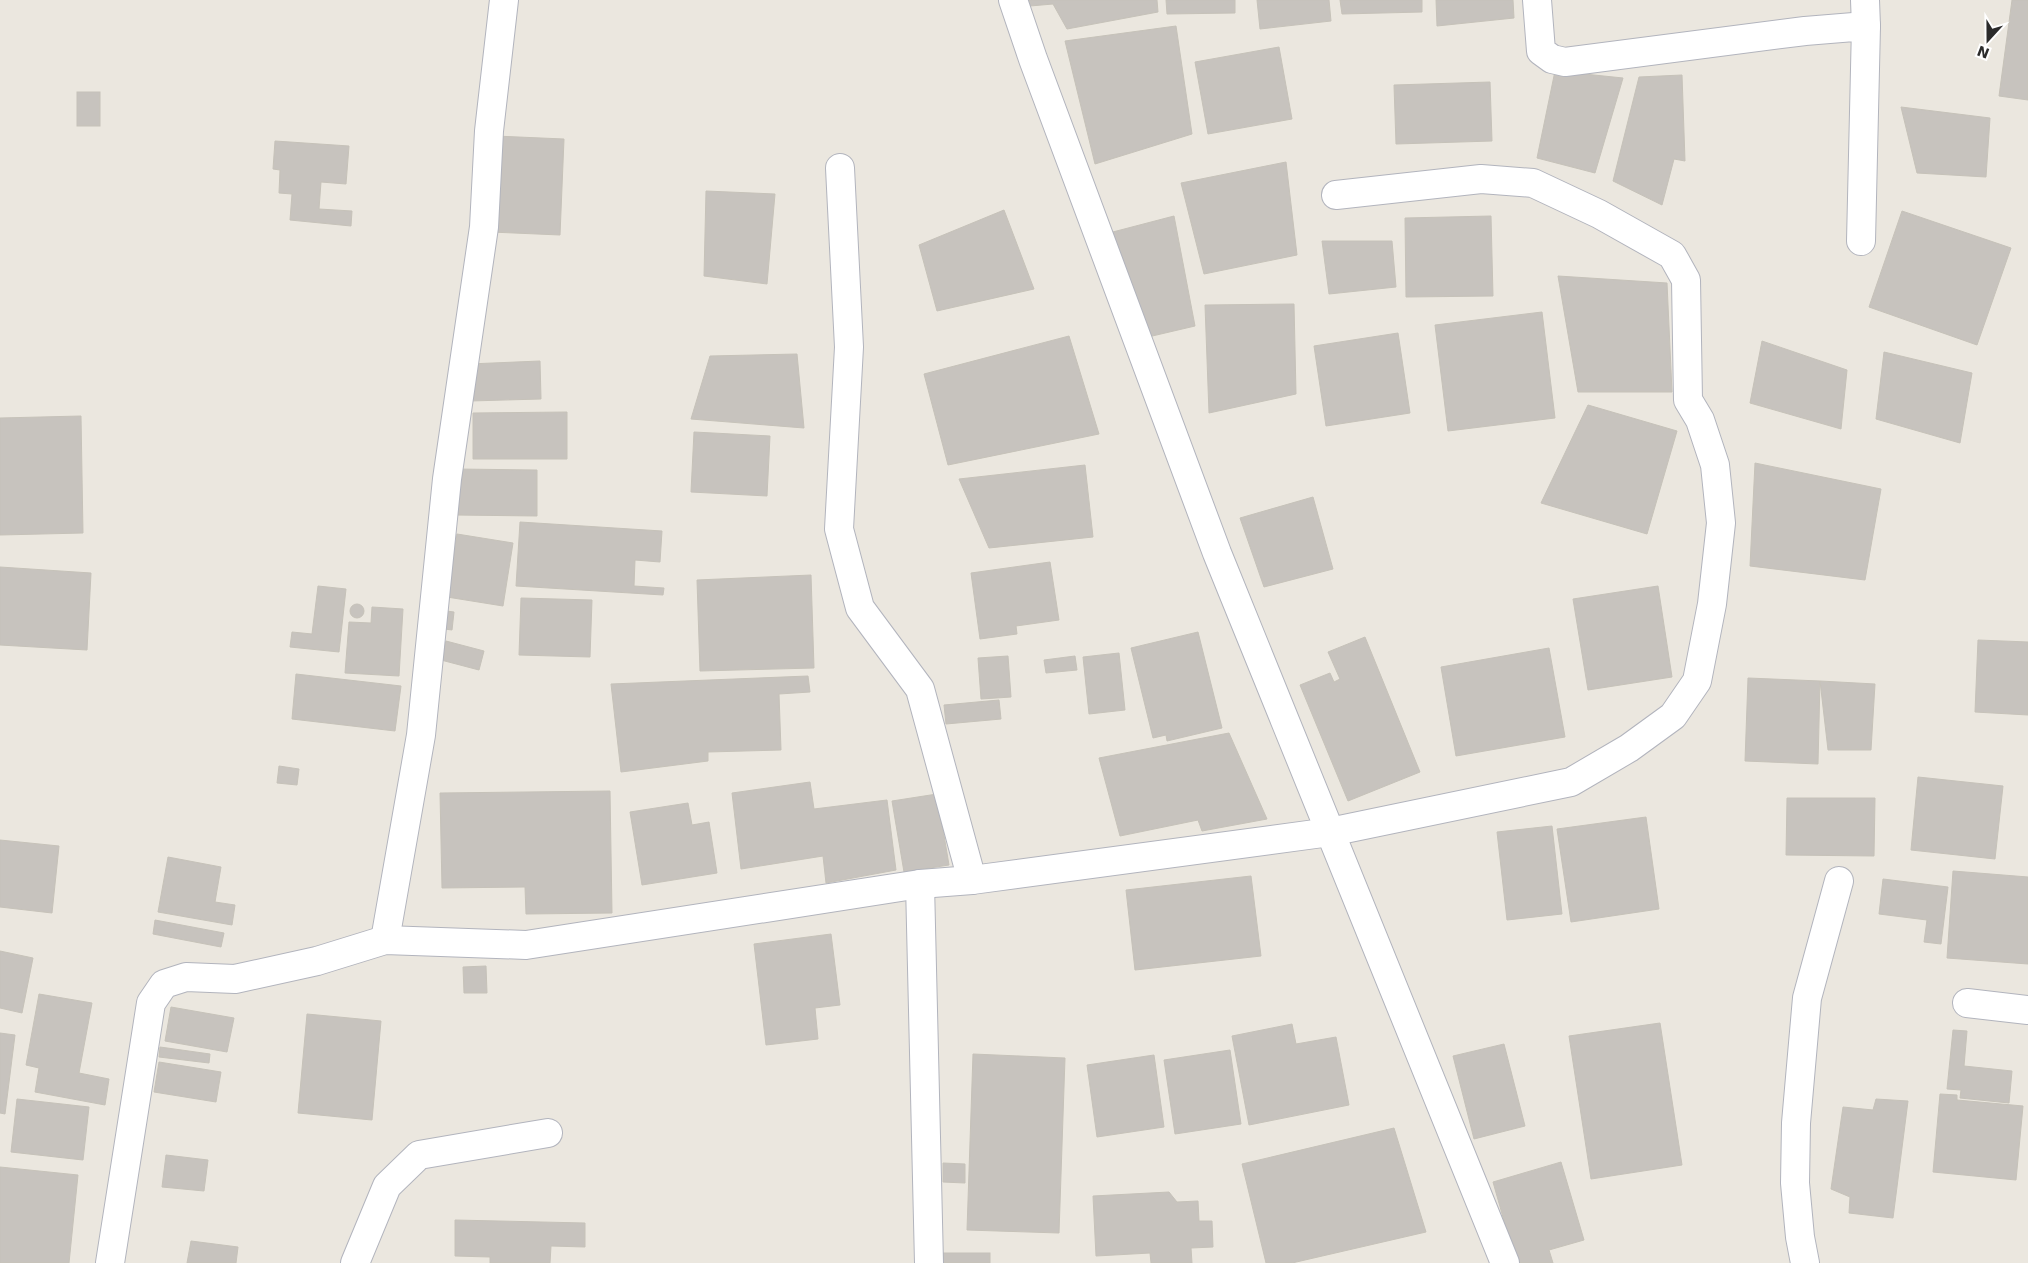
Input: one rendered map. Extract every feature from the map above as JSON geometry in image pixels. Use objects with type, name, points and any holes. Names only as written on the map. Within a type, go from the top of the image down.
[{"type":"street","points":[[385,940],[421,735],[447,479],[484,228],[489,132],[504,0]]},
{"type":"street","points":[[1013,0],[1036,69],[1217,553],[1505,1263]]},
{"type":"street","points":[[1537,0],[1541,51],[1552,59],[1565,62],[1804,31],[1865,13],[1867,44],[1862,241]]},
{"type":"street","points":[[840,168],[849,347],[839,528],[860,608],[920,689],[972,880]]},
{"type":"street","points":[[110,1263],[151,1003],[164,984],[186,977],[235,979],[317,961],[385,940],[526,945],[920,884],[972,880],[1330,832],[1571,782],[1629,748],[1673,716],[1697,681],[1712,604],[1721,524],[1715,465],[1700,420],[1688,400],[1686,280],[1672,255],[1599,214],[1533,183],[1481,179],[1336,195]]},
{"type":"street","points":[[1805,1263],[1800,1237],[1795,1183],[1796,1123],[1806,998],[1839,881]]},
{"type":"street","points":[[920,884],[929,1263]]},
{"type":"street","points":[[1966,1003],[2028,1010]]},
{"type":"street","points":[[355,1263],[387,1186],[418,1155],[548,1132]]},
{"type":"building","points":[[1029,0],[1157,0],[1158,12],[1067,29],[1053,4],[1030,6]]},
{"type":"building","points":[[1166,0],[1235,0],[1235,13],[1167,14]]},
{"type":"building","points":[[1257,0],[1329,0],[1331,21],[1260,29]]},
{"type":"building","points":[[1340,0],[1422,0],[1422,12],[1342,14]]},
{"type":"building","points":[[1436,0],[1513,0],[1514,18],[1437,26]]},
{"type":"building","points":[[2012,0],[2028,0],[2028,100],[1999,96]]},
{"type":"building","points":[[1176,26],[1192,134],[1095,164],[1065,41]]},
{"type":"building","points":[[1279,47],[1292,119],[1208,134],[1195,62]]},
{"type":"building","points":[[1555,71],[1623,78],[1595,173],[1537,158]]},
{"type":"building","points":[[1682,75],[1685,161],[1674,159],[1662,205],[1613,181],[1639,77]]},
{"type":"building","points":[[1490,82],[1492,141],[1396,144],[1394,85]]},
{"type":"building","points":[[77,92],[100,92],[100,126],[77,126]]},
{"type":"building","points":[[1901,107],[1990,118],[1986,177],[1917,173]]},
{"type":"building","points":[[495,136],[564,139],[560,235],[491,232]]},
{"type":"building","points":[[275,141],[349,146],[346,184],[321,182],[319,209],[352,211],[351,226],[290,220],[292,194],[279,193],[280,170],[273,169]]},
{"type":"building","points":[[1286,162],[1297,255],[1204,274],[1181,183]]},
{"type":"building","points":[[706,191],[775,194],[767,284],[704,276]]},
{"type":"building","points":[[1004,210],[1034,289],[937,311],[919,245]]},
{"type":"building","points":[[1902,211],[2011,248],[1977,345],[1869,307]]},
{"type":"building","points":[[1174,216],[1195,326],[1148,337],[1109,233]]},
{"type":"building","points":[[1491,216],[1493,296],[1406,297],[1405,218]]},
{"type":"building","points":[[1322,241],[1392,241],[1396,287],[1329,294]]},
{"type":"building","points":[[1558,276],[1667,283],[1672,392],[1578,392]]},
{"type":"building","points":[[1294,304],[1296,394],[1209,413],[1205,305]]},
{"type":"building","points":[[1542,312],[1555,418],[1448,431],[1435,325]]},
{"type":"building","points":[[1398,333],[1410,413],[1326,426],[1314,346]]},
{"type":"building","points":[[1069,336],[1099,434],[948,465],[924,374]]},
{"type":"building","points":[[1762,341],[1847,370],[1841,429],[1750,403]]},
{"type":"building","points":[[1884,352],[1972,373],[1960,443],[1876,419]]},
{"type":"building","points":[[797,354],[804,428],[691,419],[710,356]]},
{"type":"building","points":[[540,361],[541,399],[470,401],[469,364]]},
{"type":"building","points":[[1588,405],[1677,431],[1647,534],[1541,503]]},
{"type":"building","points":[[567,412],[567,459],[473,459],[473,413]]},
{"type":"building","points":[[81,416],[83,533],[0,535],[0,418]]},
{"type":"building","points":[[694,432],[770,436],[767,496],[691,492]]},
{"type":"building","points":[[1755,463],[1881,489],[1865,580],[1750,566]]},
{"type":"building","points":[[1085,465],[1093,537],[989,548],[959,479]]},
{"type":"building","points":[[456,469],[537,470],[537,516],[455,515]]},
{"type":"building","points":[[1313,497],[1333,569],[1264,587],[1240,518]]},
{"type":"building","points":[[520,522],[662,531],[660,562],[635,560],[634,586],[664,588],[663,595],[516,586]]},
{"type":"building","points":[[457,534],[513,543],[503,606],[447,597]]},
{"type":"building","points":[[1050,562],[1059,620],[1016,626],[1017,634],[980,639],[971,573]]},
{"type":"building","points":[[0,567],[91,573],[87,650],[0,645]]},
{"type":"building","points":[[811,575],[814,668],[700,671],[697,580]]},
{"type":"building","points":[[318,586],[346,589],[339,652],[290,647],[292,632],[312,634]]},
{"type":"building","points":[[1658,586],[1672,677],[1588,690],[1573,599]]},
{"type":"building","points":[[521,598],[592,600],[590,657],[519,655]]},
{"type":"building","points":[[354,604],[360,604],[364,611],[360,618],[354,618],[350,614],[350,608]]},
{"type":"building","points":[[372,607],[403,609],[399,676],[345,673],[349,622],[371,623]]},
{"type":"building","points":[[439,610],[454,612],[452,630],[437,628]]},
{"type":"building","points":[[1198,632],[1222,728],[1167,741],[1166,735],[1153,738],[1131,648]]},
{"type":"building","points":[[1365,637],[1420,772],[1348,801],[1300,685],[1330,673],[1334,682],[1340,679],[1328,652]]},
{"type":"building","points":[[1978,640],[2028,642],[2028,715],[1975,712]]},
{"type":"building","points":[[446,641],[484,651],[479,670],[441,660]]},
{"type":"building","points":[[1549,648],[1565,737],[1456,756],[1441,667]]},
{"type":"building","points":[[1119,653],[1125,710],[1089,714],[1083,657]]},
{"type":"building","points":[[1008,656],[1011,697],[981,699],[978,658]]},
{"type":"building","points":[[1075,656],[1077,670],[1046,673],[1044,660]]},
{"type":"building","points":[[296,674],[401,686],[395,731],[292,719]]},
{"type":"building","points":[[808,676],[810,692],[779,694],[781,750],[708,752],[708,761],[621,772],[611,684]]},
{"type":"building","points":[[1748,678],[1820,681],[1818,764],[1745,761]]},
{"type":"building","points":[[1820,681],[1875,684],[1871,750],[1828,750]]},
{"type":"building","points":[[999,700],[1001,719],[946,724],[944,705]]},
{"type":"building","points":[[1229,733],[1267,819],[1202,831],[1198,820],[1120,836],[1099,758]]},
{"type":"building","points":[[279,766],[299,769],[297,785],[277,783]]},
{"type":"building","points":[[1918,777],[2003,786],[1995,859],[1911,850]]},
{"type":"building","points":[[810,782],[814,809],[887,800],[896,870],[826,883],[823,856],[741,869],[732,793]]},
{"type":"building","points":[[610,791],[612,913],[526,914],[525,887],[442,888],[440,793]]},
{"type":"building","points":[[937,794],[949,865],[904,872],[892,801]]},
{"type":"building","points":[[1787,798],[1875,798],[1874,856],[1786,855]]},
{"type":"building","points":[[688,803],[692,825],[709,822],[717,873],[642,885],[630,812]]},
{"type":"building","points":[[1646,817],[1659,909],[1571,922],[1557,829]]},
{"type":"building","points":[[1552,826],[1562,914],[1507,920],[1497,832]]},
{"type":"building","points":[[0,840],[59,846],[52,913],[0,907]]},
{"type":"building","points":[[168,857],[221,867],[215,902],[235,905],[232,925],[158,912]]},
{"type":"building","points":[[1953,871],[2028,877],[2028,964],[1947,958]]},
{"type":"building","points":[[1251,876],[1261,956],[1135,970],[1126,890]]},
{"type":"building","points":[[1883,879],[1948,887],[1941,944],[1924,942],[1927,920],[1879,914]]},
{"type":"building","points":[[155,920],[224,933],[221,947],[153,934]]},
{"type":"building","points":[[831,934],[840,1005],[815,1008],[818,1039],[766,1045],[754,944]]},
{"type":"building","points":[[0,951],[33,958],[22,1013],[0,1008]]},
{"type":"building","points":[[486,966],[487,993],[464,993],[463,967]]},
{"type":"building","points":[[39,994],[92,1003],[79,1073],[109,1079],[105,1105],[35,1092],[39,1068],[26,1065]]},
{"type":"building","points":[[171,1007],[234,1018],[227,1052],[165,1041]]},
{"type":"building","points":[[307,1014],[381,1021],[372,1120],[298,1113]]},
{"type":"building","points":[[1660,1023],[1682,1165],[1591,1179],[1569,1036]]},
{"type":"building","points":[[1292,1024],[1296,1044],[1336,1037],[1349,1105],[1249,1125],[1232,1036]]},
{"type":"building","points":[[1953,1030],[1967,1031],[1964,1066],[2012,1071],[2009,1103],[1960,1098],[1961,1090],[1947,1089]]},
{"type":"building","points":[[0,1033],[15,1035],[5,1114],[0,1113]]},
{"type":"building","points":[[1504,1044],[1525,1126],[1474,1139],[1453,1056]]},
{"type":"building","points":[[160,1047],[210,1054],[209,1063],[159,1057]]},
{"type":"building","points":[[1230,1050],[1241,1124],[1175,1134],[1164,1060]]},
{"type":"building","points":[[973,1054],[1065,1058],[1059,1233],[967,1230]]},
{"type":"building","points":[[1154,1055],[1164,1127],[1097,1137],[1087,1065]]},
{"type":"building","points":[[159,1062],[221,1072],[216,1102],[154,1092]]},
{"type":"building","points":[[1940,1094],[1957,1095],[1957,1100],[2023,1106],[2016,1180],[1933,1172]]},
{"type":"building","points":[[17,1099],[89,1107],[83,1160],[11,1152]]},
{"type":"building","points":[[1876,1099],[1908,1101],[1893,1218],[1849,1213],[1850,1197],[1831,1189],[1843,1107],[1873,1110]]},
{"type":"building","points":[[1394,1128],[1426,1232],[1292,1263],[1266,1263],[1242,1164]]},
{"type":"building","points":[[166,1155],[208,1160],[204,1191],[162,1187]]},
{"type":"building","points":[[1561,1162],[1584,1240],[1549,1250],[1553,1263],[1516,1263],[1493,1182]]},
{"type":"building","points":[[943,1163],[965,1164],[965,1183],[943,1182]]},
{"type":"building","points":[[0,1167],[78,1175],[69,1263],[0,1263]]},
{"type":"building","points":[[1169,1192],[1177,1202],[1198,1201],[1199,1221],[1212,1221],[1213,1247],[1191,1248],[1192,1263],[1151,1263],[1150,1253],[1096,1256],[1093,1196]]},
{"type":"building","points":[[455,1220],[585,1223],[585,1247],[551,1246],[550,1263],[490,1263],[490,1257],[455,1256]]},
{"type":"building","points":[[191,1241],[238,1247],[236,1263],[187,1263]]},
{"type":"building","points":[[940,1253],[990,1253],[990,1263],[940,1263]]}]
